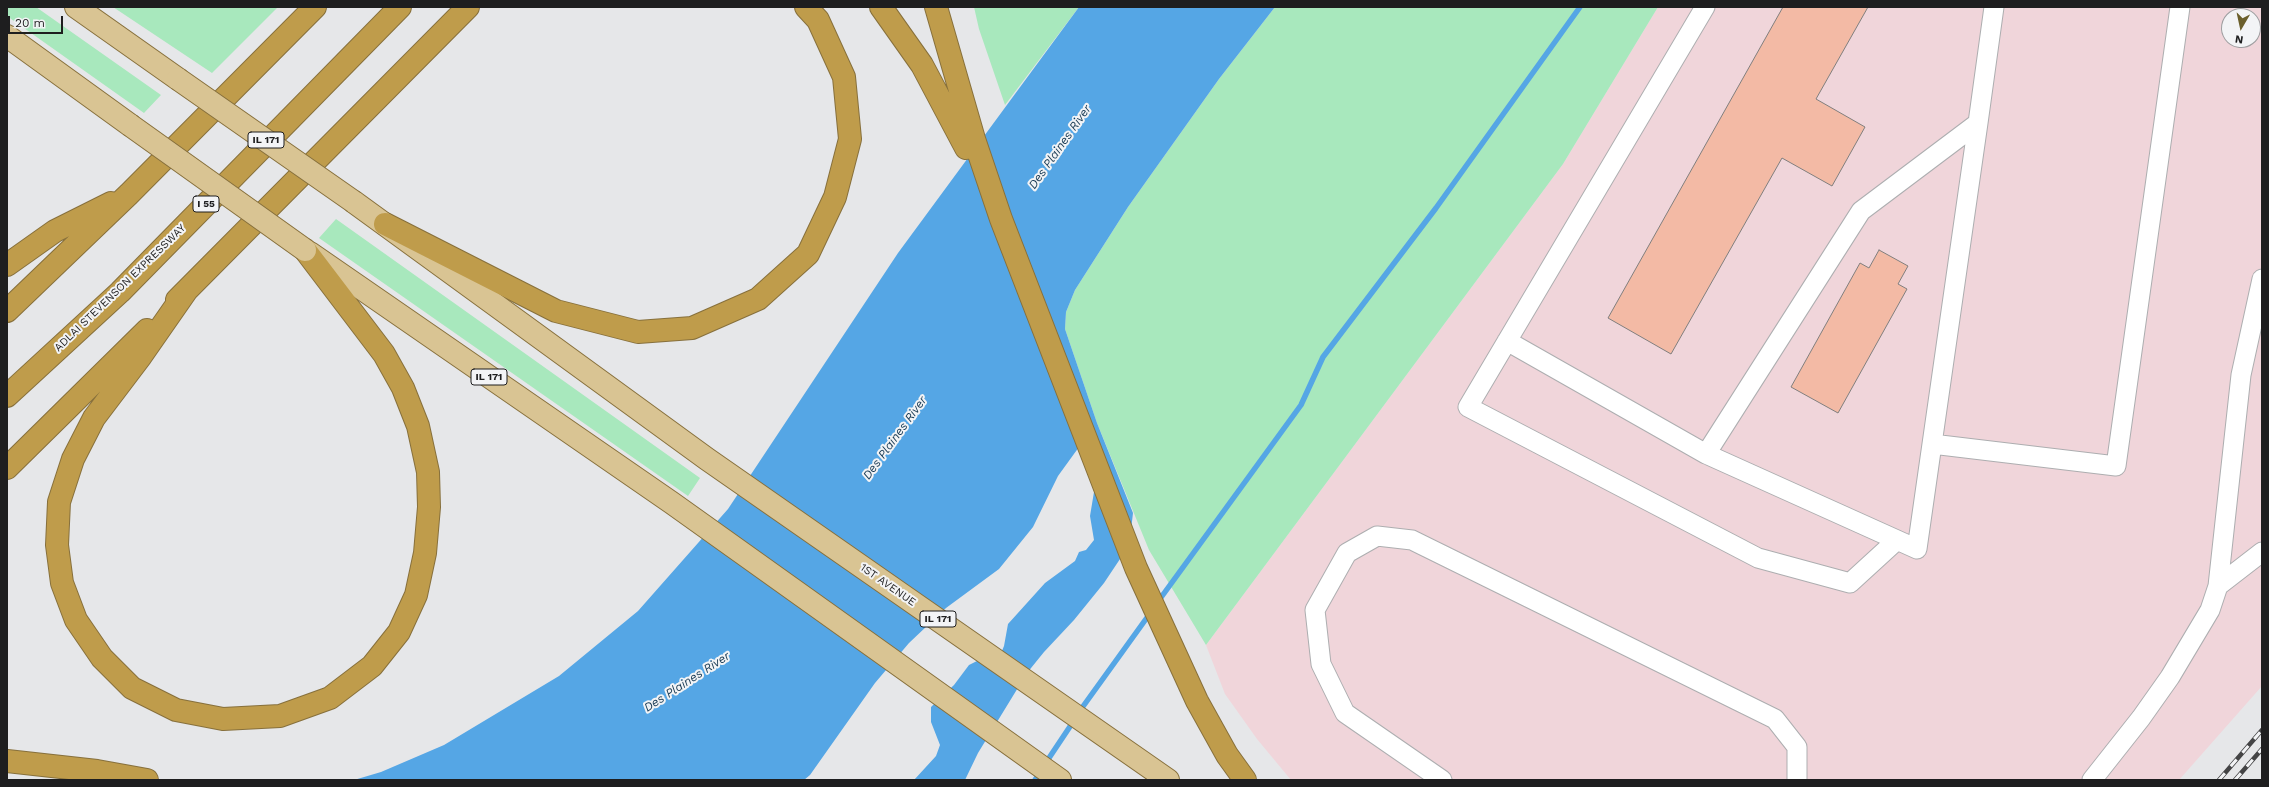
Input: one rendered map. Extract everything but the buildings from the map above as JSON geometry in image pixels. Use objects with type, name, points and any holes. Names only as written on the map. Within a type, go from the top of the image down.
[{"type":"highway","points":[[7,311],[128,194],[314,7]]},
{"type":"highway","name":"ADLAI STEVENSON EXPRESSWAY","points":[[7,396],[120,292],[400,7]]},
{"type":"highway","points":[[7,468],[187,290],[468,7]]},
{"type":"highway","points":[[438,38],[475,7]]},
{"type":"highway","points":[[385,224],[556,311],[638,332],[692,328],[758,299],[808,254],[835,197],[850,139],[844,77],[818,20],[806,7]]},
{"type":"highway","points":[[881,7],[922,65],[962,139],[1001,219]]},
{"type":"highway","points":[[936,7],[974,140],[1001,219],[1136,568],[1198,701],[1227,755],[1244,780]]},
{"type":"highway","points":[[7,265],[55,231],[128,194]]},
{"type":"highway","points":[[187,290],[141,356],[94,418],[73,459],[59,502],[57,545],[62,583],[76,620],[102,658],[132,688],[176,710],[223,720],[280,716],[330,698],[372,666],[399,632],[417,588],[426,553],[429,507],[428,472],[418,426],[403,388],[384,354],[305,250]]},
{"type":"highway","points":[[7,761],[98,771],[147,780]]},
{"type":"main road","name":"IL 171","points":[[76,7],[385,224]]},
{"type":"main road","name":"IL 171","points":[[7,36],[130,126],[305,250],[672,503],[1060,780]]},
{"type":"main road","name":"1ST AVENUE","points":[[385,224],[707,459],[1168,780]]},
{"type":"lane","points":[[1706,7],[1468,407],[1758,558],[1850,583],[1897,540]]},
{"type":"lane","points":[[1507,341],[1706,454],[1917,549],[1994,7]]},
{"type":"lane","points":[[1932,444],[2116,466],[2180,7]]},
{"type":"lane","points":[[1706,454],[1861,211],[1978,123]]},
{"type":"lane","points":[[2092,780],[2170,677],[2210,610],[2218,586],[2241,375],[2262,279]]},
{"type":"lane","points":[[1442,780],[1345,712],[1321,664],[1315,610],[1346,553],[1377,536],[1412,540],[1775,719],[1797,747],[1797,780]]},
{"type":"lane","points":[[2218,586],[2262,552]]},
{"type":"shaded area","points":[[1658,7],[2262,7],[2262,686],[2179,780],[1291,780],[1257,739],[1225,694],[1206,645],[1563,164]]},
{"type":"green space","points":[[7,7],[36,7],[161,95],[144,113],[7,16]]},
{"type":"green space","points":[[113,7],[278,7],[212,73]]},
{"type":"green space","points":[[974,7],[1079,7],[1005,105],[979,29]]},
{"type":"green space","points":[[1275,7],[1658,7],[1563,164],[1206,645],[1149,550],[1097,423],[1065,329],[1066,312],[1075,290],[1128,207],[1219,79]]},
{"type":"green space","points":[[336,219],[700,478],[688,496],[319,238]]},
{"type":"water","name":"Des Plaines River","points":[[1079,7],[1275,7],[1219,79],[1128,207],[1075,290],[1066,312],[1065,329],[1097,423],[1133,513],[1131,530],[1122,556],[1104,583],[1074,620],[1044,652],[1027,673],[978,753],[965,780],[914,780],[936,756],[940,745],[931,722],[931,707],[954,685],[969,665],[977,661],[999,658],[1004,646],[1008,624],[1045,583],[1075,561],[1079,552],[1086,550],[1094,540],[1090,516],[1095,486],[1079,447],[1058,476],[1033,527],[999,569],[946,608],[909,643],[875,683],[810,775],[804,780],[354,780],[381,772],[444,745],[559,676],[638,611],[728,509],[898,253]]},
{"type":"waterway","points":[[1157,603],[1301,405],[1323,357],[1436,208],[1580,7]]},
{"type":"waterway","points":[[1079,712],[1151,612]]},
{"type":"waterway","points":[[1045,764],[1075,719]]},
{"type":"waterway","points":[[1035,780],[1041,771]]},
{"type":"railway","points":[[2219,780],[2262,730]]},
{"type":"railway","points":[[2235,780],[2262,749]]}]
